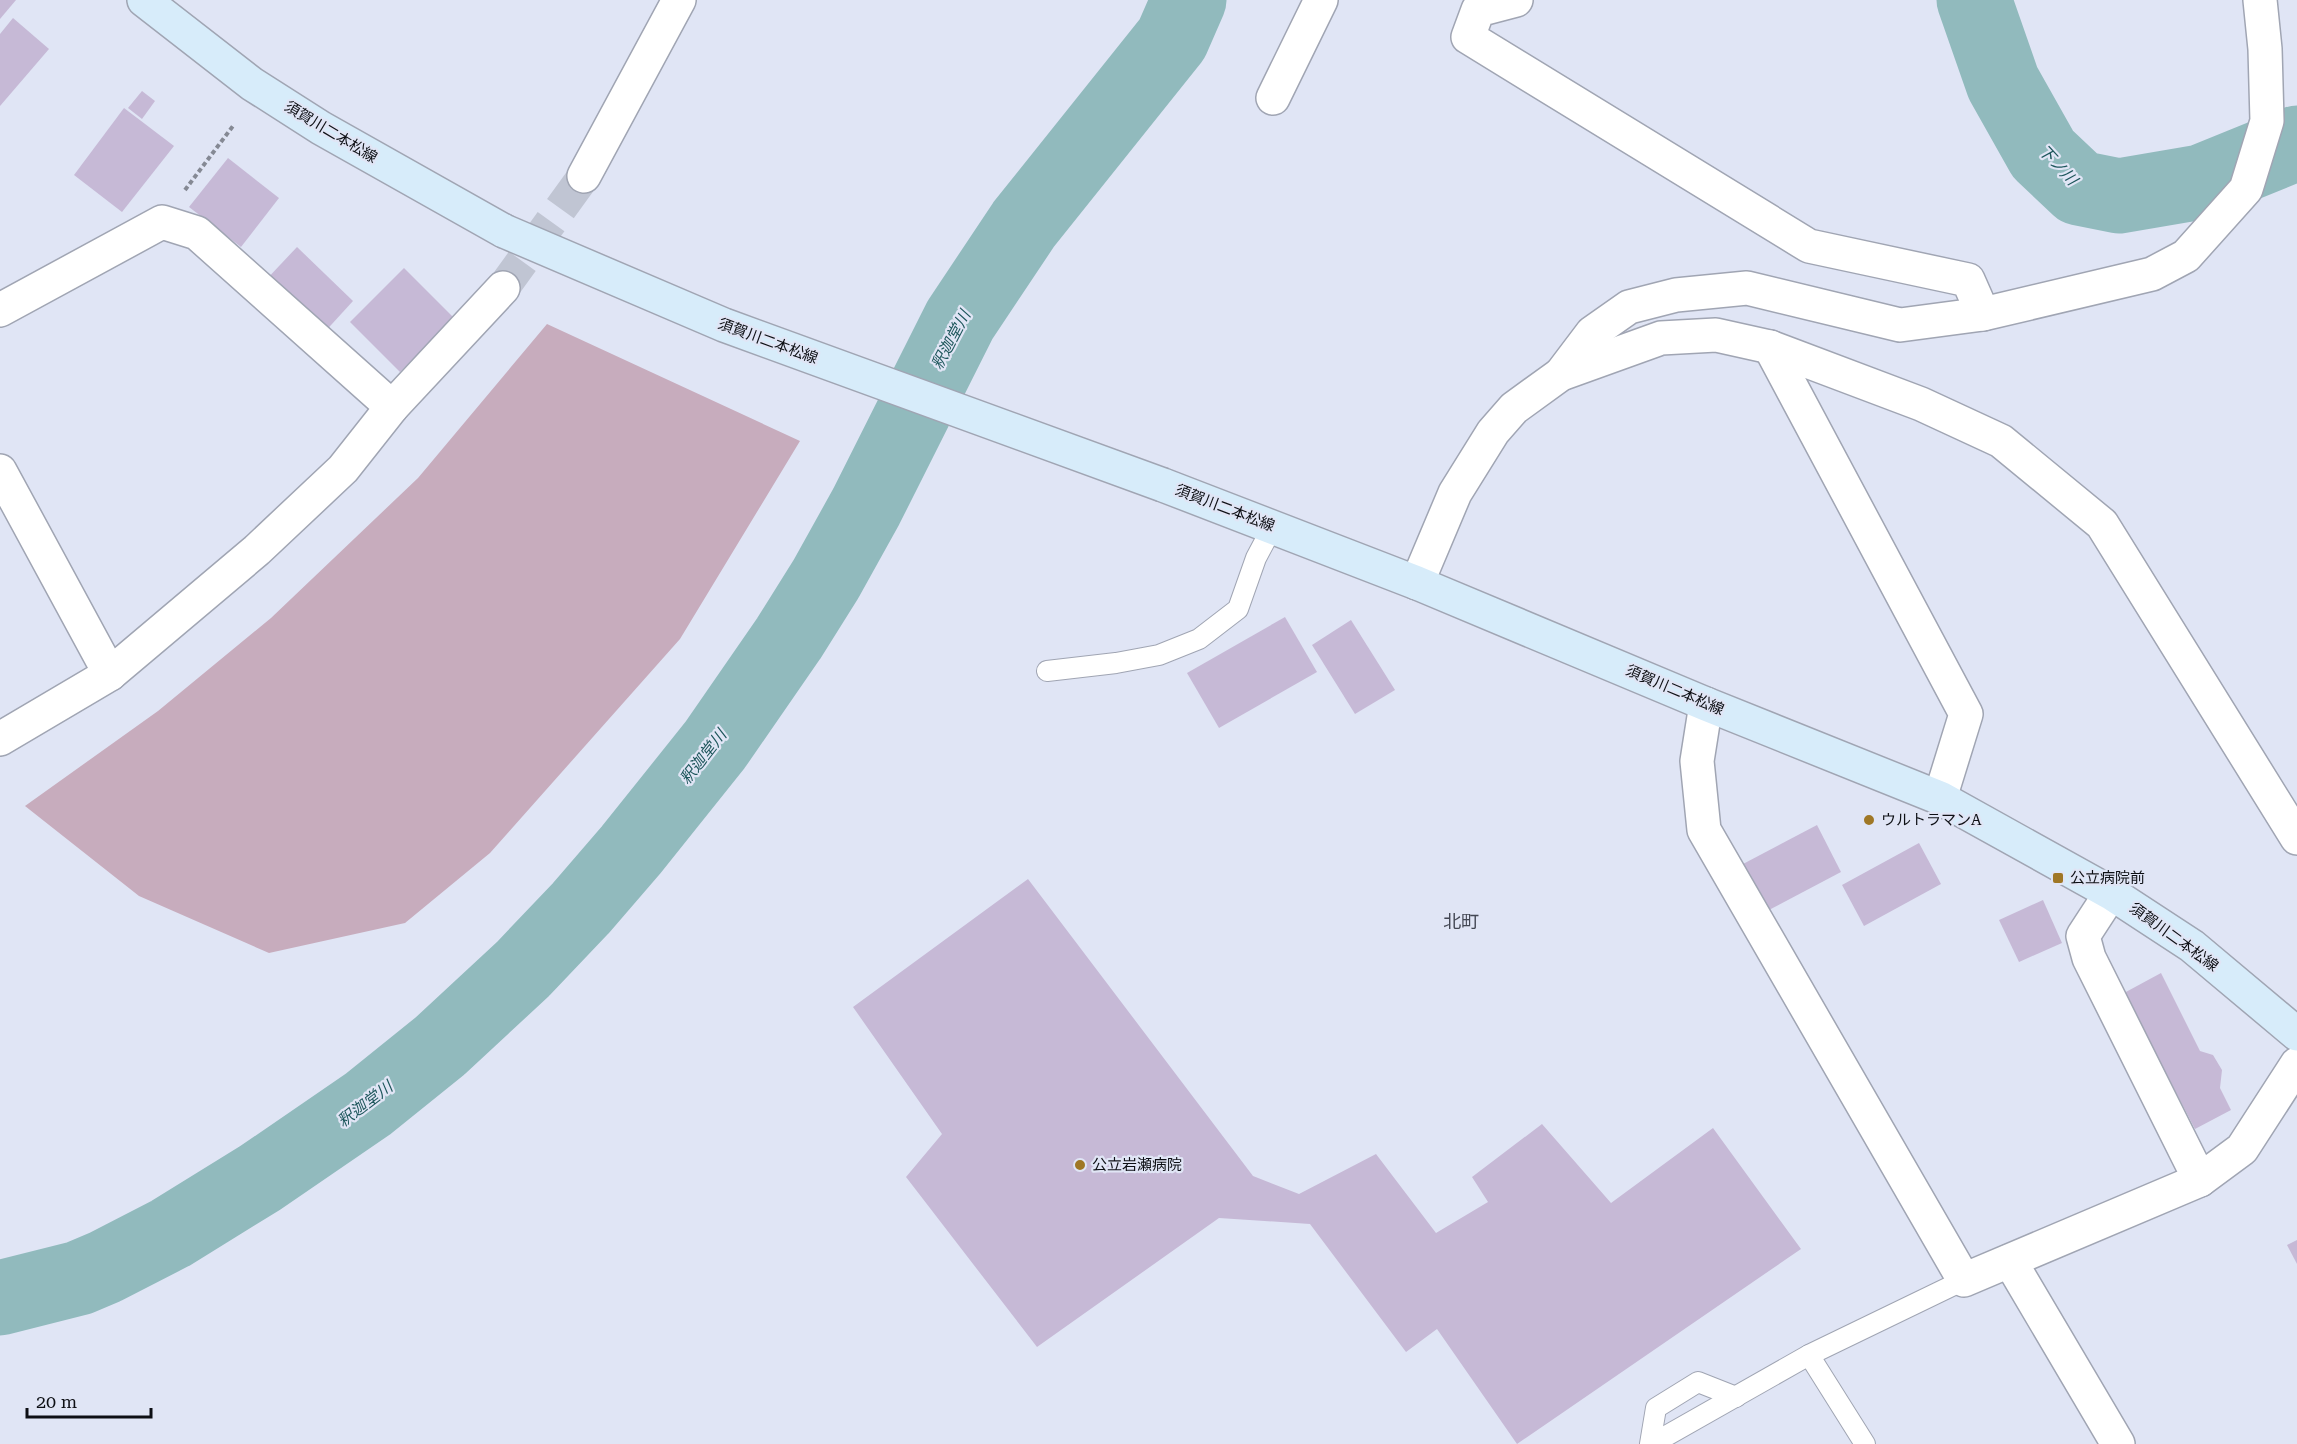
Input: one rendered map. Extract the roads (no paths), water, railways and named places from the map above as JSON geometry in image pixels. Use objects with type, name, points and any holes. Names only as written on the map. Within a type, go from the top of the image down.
[{"type":"main road","name":"須賀川二本松線","points":[[144,0],[252,84],[321,128],[504,231],[724,325],[1163,484],[1417,582],[1706,704],[1940,798],[2111,893],[2192,946],[2297,1034]]},
{"type":"street","points":[[584,176],[679,0]]},
{"type":"street","points":[[1273,98],[1321,0]]},
{"type":"street","points":[[1516,0],[1478,10],[1468,37],[1809,246],[1968,280],[1983,314]]},
{"type":"street","points":[[1561,375],[1592,333],[1629,307],[1676,295],[1747,288],[1900,325],[1983,314],[2152,274],[2186,256],[2246,189],[2267,121],[2265,49],[2260,0]]},
{"type":"street","points":[[0,310],[162,222],[197,233],[392,408]]},
{"type":"street","points":[[0,739],[110,674],[257,550],[343,469],[392,408],[503,288]]},
{"type":"street","points":[[1417,582],[1455,493],[1493,432],[1514,408],[1561,375],[1661,338],[1716,335],[1770,347],[1911,400],[2001,441],[2102,524],[2297,838]]},
{"type":"street","points":[[1770,347],[1966,714],[1940,798]]},
{"type":"street","points":[[3,483],[110,674]]},
{"type":"street","points":[[1706,704],[1697,761],[1704,830],[1964,1280],[2199,1180],[2242,1149],[2297,1064]]},
{"type":"street","points":[[2111,893],[2083,936],[2089,958],[2199,1180]]},
{"type":"street","points":[[2010,1261],[2118,1444]]},
{"type":"lane","points":[[1047,670],[1116,663],[1159,655],[1199,639],[1238,609],[1256,558],[1273,526]]},
{"type":"lane","points":[[1651,1444],[1809,1355],[1964,1280]]},
{"type":"lane","points":[[1809,1355],[1865,1444]]},
{"type":"lane","points":[[1651,1444],[1656,1408],[1698,1382],[1736,1397]]},
{"type":"waterway","name":"釈迦堂川","points":[[0,1298],[79,1278],[105,1267],[171,1233],[260,1178],[368,1104],[440,1046],[523,969],[581,908],[715,745],[789,638],[826,579],[866,507],[960,320],[1024,224],[1172,39],[1189,0]]},
{"type":"waterway","name":"下ノ川","points":[[1974,0],[2003,83],[2043,154],[2079,188],[2119,196],[2201,182],[2297,143]]},
{"type":"tunnel","points":[[503,288],[584,176]]},
{"type":"place","name":"ウルトラマンA","points":[[1869,820]]},
{"type":"place","name":"公立病院前","points":[[2058,878]]},
{"type":"place","name":"公立岩瀬病院","points":[[1080,1165]]},
{"type":"district","name":"北町","points":[[1461,921]]}]
